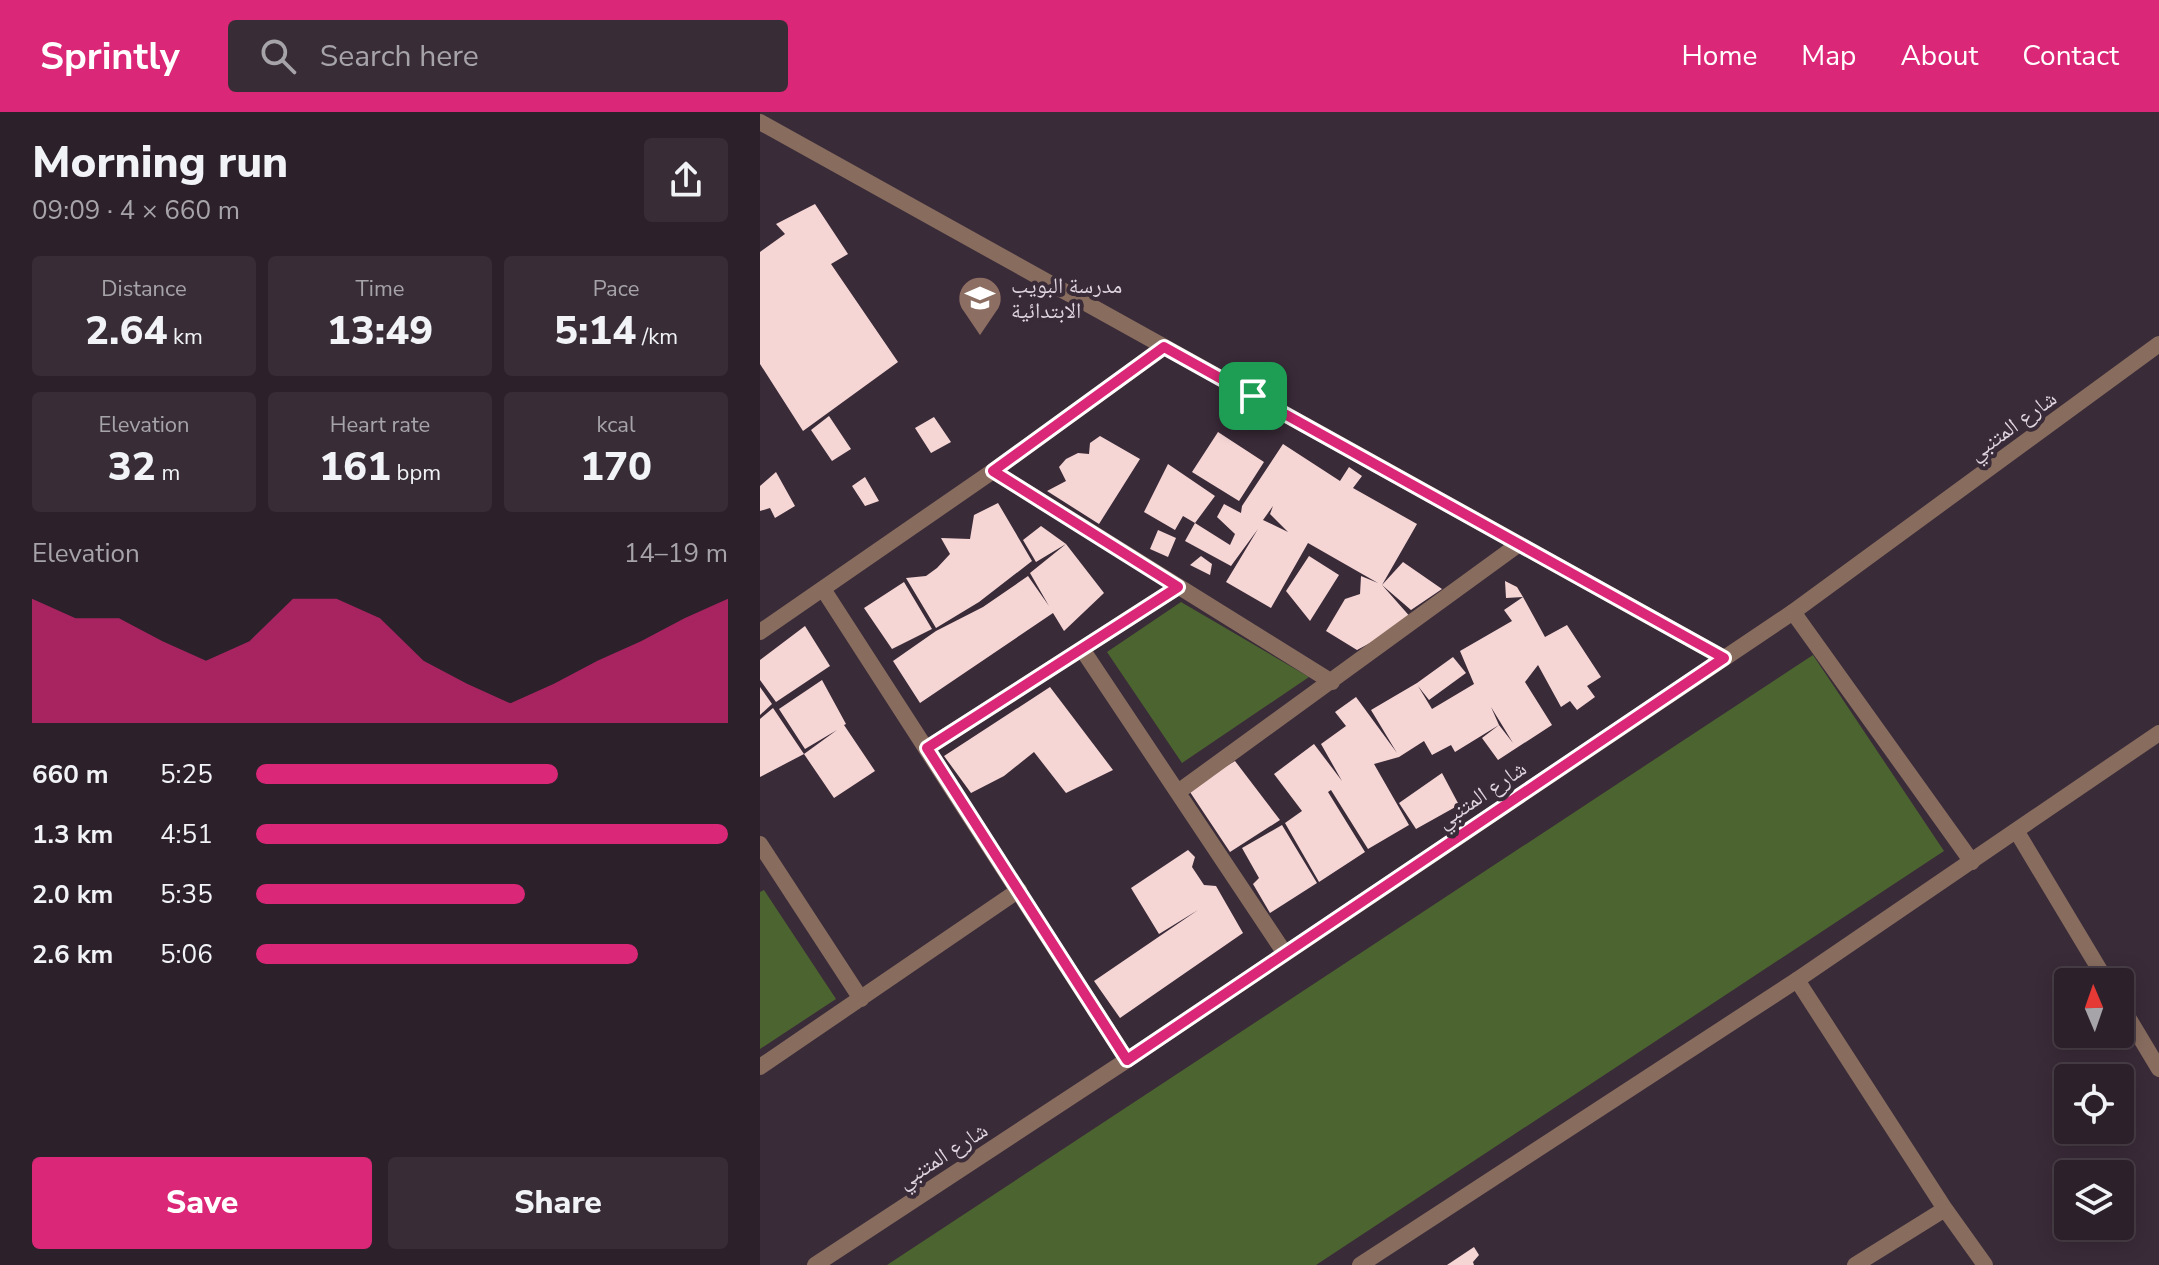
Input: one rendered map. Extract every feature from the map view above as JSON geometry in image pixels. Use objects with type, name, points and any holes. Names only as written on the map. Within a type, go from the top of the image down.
[{"type":"street","points":[[760,122],[1724,658]]},
{"type":"street","name":"شارع المتنبي","points":[[815,1265],[1127,1060],[1793,612],[2159,344]]},
{"type":"street","points":[[760,632],[993,471],[1164,347]]},
{"type":"street","points":[[993,471],[1332,682]]},
{"type":"street","points":[[1178,792],[1519,544]]},
{"type":"street","points":[[927,748],[1178,587]]},
{"type":"street","points":[[823,589],[1127,1060]]},
{"type":"street","points":[[1793,612],[1972,862]]},
{"type":"street","points":[[1082,649],[1284,952]]},
{"type":"street","points":[[1360,1265],[1797,980],[2159,733]]},
{"type":"street","points":[[2017,832],[2099,968]]},
{"type":"street","points":[[760,844],[765,864],[861,999]]},
{"type":"street","points":[[760,1067],[1019,890]]},
{"type":"street","points":[[1797,980],[1945,1209],[1985,1265]]},
{"type":"street","points":[[2134,1027],[2159,1069]]},
{"type":"street","points":[[1855,1265],[1945,1209]]},
{"type":"green space","points":[[1181,602],[1309,677],[1182,763],[1107,652]]},
{"type":"green space","points":[[1813,655],[1944,851],[1316,1265],[887,1265]]},
{"type":"green space","points":[[764,890],[836,999],[760,1049],[760,892]]},
{"type":"building","points":[[815,204],[848,254],[831,264],[898,362],[803,431],[760,364],[760,252],[785,234],[776,224]]},
{"type":"building","points":[[829,416],[851,449],[832,461],[811,430]]},
{"type":"building","points":[[934,417],[951,442],[931,453],[915,428]]},
{"type":"building","points":[[1218,432],[1264,462],[1239,501],[1192,472]]},
{"type":"building","points":[[1100,436],[1140,459],[1099,524],[1047,491],[1066,481],[1059,467],[1066,459],[1078,453],[1089,454],[1090,443]]},
{"type":"building","points":[[1283,444],[1340,481],[1349,467],[1362,476],[1353,488],[1417,524],[1382,585],[1413,620],[1357,650],[1326,631],[1345,599],[1360,594],[1361,576],[1378,583],[1308,543],[1271,608],[1226,582],[1258,529],[1231,566],[1185,541],[1195,523],[1230,545],[1235,534],[1217,517],[1224,504],[1241,513],[1242,506]],"holes":[[[1273,506],[1270,514],[1288,532],[1263,520]]]},
{"type":"building","points":[[1168,464],[1215,496],[1195,523],[1183,516],[1175,530],[1144,512]]},
{"type":"building","points":[[776,472],[795,506],[775,518],[770,508],[760,511],[760,486]]},
{"type":"building","points":[[865,477],[879,501],[865,506],[852,486]]},
{"type":"building","points":[[998,503],[1032,561],[979,602],[936,628],[906,578],[926,576],[937,568],[950,554],[941,538],[970,539],[974,515]]},
{"type":"building","points":[[1041,526],[1066,544],[1036,562],[1023,540]]},
{"type":"building","points":[[1158,530],[1176,538],[1168,557],[1150,549]]},
{"type":"building","points":[[1066,544],[1104,593],[1064,631],[1053,613],[920,703],[893,661],[936,631],[983,607],[1028,576],[1049,606],[1030,573]]},
{"type":"building","points":[[1201,556],[1212,564],[1210,575],[1190,565]]},
{"type":"building","points":[[1309,556],[1339,575],[1310,621],[1286,591]]},
{"type":"building","points":[[1403,562],[1442,589],[1411,610],[1382,585]]},
{"type":"building","points":[[1505,581],[1517,587],[1523,597],[1506,598]]},
{"type":"building","points":[[904,582],[932,629],[892,649],[864,608]]},
{"type":"building","points":[[1523,597],[1545,637],[1567,625],[1601,677],[1587,686],[1595,697],[1577,710],[1570,701],[1561,707],[1538,665],[1525,682],[1552,725],[1498,760],[1482,738],[1499,725],[1455,752],[1451,745],[1432,755],[1424,741],[1399,757],[1374,764],[1409,825],[1368,849],[1331,790],[1328,792],[1365,852],[1319,882],[1285,823],[1302,811],[1274,774],[1314,744],[1342,781],[1321,744],[1346,726],[1335,712],[1356,697],[1397,753],[1371,710],[1453,657],[1466,673],[1429,700],[1418,686],[1432,709],[1474,684],[1460,651],[1512,621],[1504,610]],"holes":[[[1491,707],[1513,743],[1499,725]]]},
{"type":"building","points":[[805,626],[830,666],[776,702],[760,680],[760,660]]},
{"type":"building","points":[[822,680],[844,725],[875,771],[834,798],[804,754],[837,730],[805,749],[779,709]]},
{"type":"building","points":[[760,687],[772,704],[760,715]]},
{"type":"building","points":[[1050,687],[1113,770],[1066,793],[1034,752],[1004,776],[971,793],[944,756]]},
{"type":"building","points":[[773,708],[804,754],[760,777],[760,719]]},
{"type":"building","points":[[1235,761],[1280,820],[1230,852],[1188,789]]},
{"type":"building","points":[[1442,773],[1459,805],[1416,829],[1399,803]]},
{"type":"building","points":[[1282,825],[1317,883],[1270,913],[1253,884],[1259,878],[1242,848]]},
{"type":"building","points":[[1188,850],[1195,857],[1192,867],[1204,885],[1216,886],[1243,933],[1120,1018],[1094,981],[1198,910],[1159,934],[1131,888]]},
{"type":"building","points":[[1474,1247],[1479,1255],[1474,1265],[1447,1265]]},
{"type":"place","name":"مدرسة البويب الابتدائية","points":[[980,337]]},
{"type":"route","points":[[1164,347],[1253,396],[1724,658],[1127,1060],[927,748],[1178,587],[993,471],[1164,347]]}]
